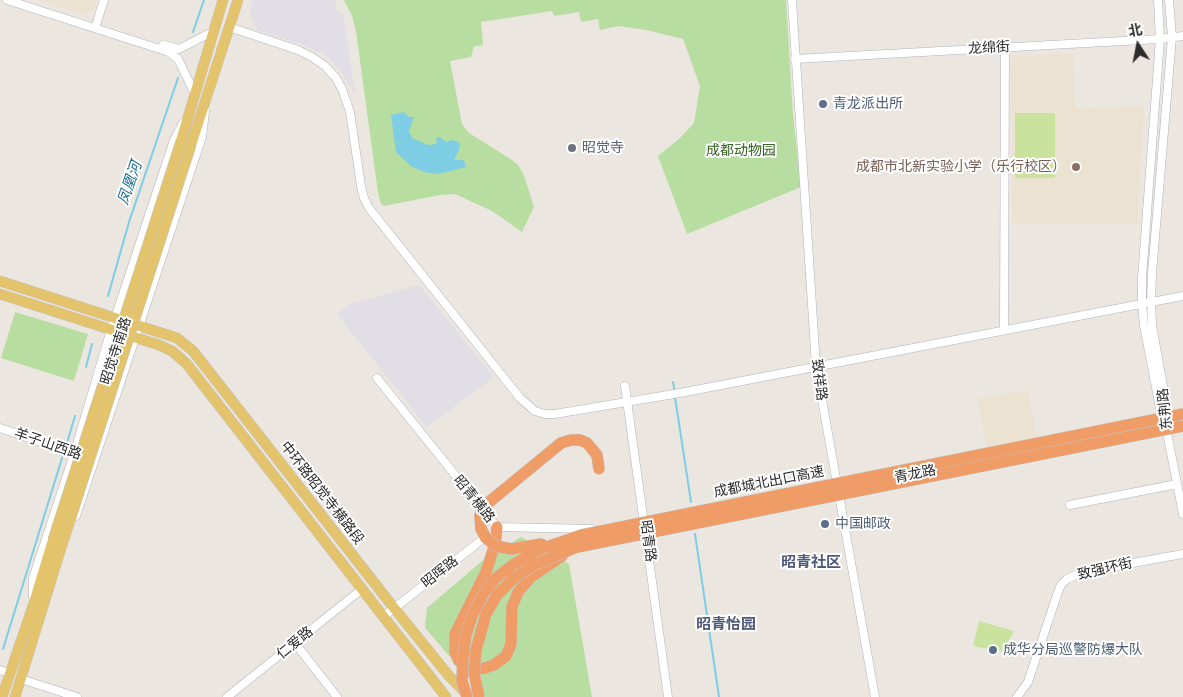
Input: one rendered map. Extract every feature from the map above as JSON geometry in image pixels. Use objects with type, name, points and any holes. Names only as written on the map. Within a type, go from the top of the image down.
[{"type":"highway","name":"成都城北出口高速","points":[[468,697],[462,681],[466,635],[472,616],[484,594],[496,578],[514,564],[541,549],[582,535],[1183,414]]},
{"type":"highway","name":"成都城北出口高速","points":[[479,697],[474,673],[476,650],[486,614],[498,595],[514,578],[534,565],[577,547],[1183,426]]},
{"type":"highway","points":[[582,535],[519,548],[503,549],[490,543],[486,538],[481,529],[480,516],[482,509],[488,503],[561,443],[580,440],[587,444],[596,455],[599,469]]},
{"type":"highway","points":[[497,527],[495,544],[486,572],[456,634],[455,652],[459,661],[465,666],[477,669],[494,665],[506,656],[510,650],[512,607],[518,592],[530,578],[577,547]]},
{"type":"main road","name":"昭觉寺南路","points":[[186,143],[194,99],[224,0]]},
{"type":"main road","name":"昭觉寺南路","points":[[15,697],[21,679],[37,608],[57,542],[186,143],[207,98],[238,0]]},
{"type":"main road","name":"中环路昭觉寺横路段","points":[[0,281],[177,338],[193,351],[448,676],[468,697]]},
{"type":"main road","name":"中环路昭觉寺横路段","points":[[0,294],[135,337],[172,351],[186,363],[446,697]]},
{"type":"main road","name":"昭觉寺南路","points":[[2,697],[5,672],[37,608]]},
{"type":"street","points":[[7,0],[171,48],[179,49],[214,32]]},
{"type":"street","points":[[24,0],[169,52],[178,59],[186,74],[194,99]]},
{"type":"street","points":[[96,26],[104,0]]},
{"type":"street","name":"致祥路","points":[[792,0],[816,366],[875,697]]},
{"type":"street","name":"东荆路","points":[[1158,0],[1160,40],[1142,278],[1142,304],[1146,335],[1166,423],[1183,514]]},
{"type":"street","name":"东荆路","points":[[1166,423],[1167,408],[1152,325],[1151,302],[1172,37],[1169,0]]},
{"type":"street","points":[[229,27],[298,50],[326,66],[336,78],[350,112],[361,186],[366,203],[527,406],[535,411],[555,414],[628,402],[1183,296]]},
{"type":"street","name":"龙绵街","points":[[795,59],[1160,40],[1183,36]]},
{"type":"street","points":[[1004,330],[1005,47]]},
{"type":"street","name":"昭觉寺南路","points":[[37,608],[53,586],[95,460],[202,137],[207,98]]},
{"type":"street","name":"昭觉寺南路","points":[[37,608],[33,578],[74,454],[111,330],[174,140],[194,99]]},
{"type":"street","name":"昭青横路","points":[[377,378],[497,527],[571,530],[646,528]]},
{"type":"street","name":"昭青路","points":[[625,386],[668,697]]},
{"type":"street","name":"青龙路","points":[[646,528],[1183,420]]},
{"type":"street","name":"羊子山西路","points":[[0,428],[95,460]]},
{"type":"street","points":[[1070,505],[1177,484]]},
{"type":"street","name":"昭晖路","points":[[384,617],[497,527]]},
{"type":"street","name":"致强环街","points":[[1018,697],[1028,682],[1061,585],[1083,572],[1183,554]]},
{"type":"street","name":"仁爱路","points":[[227,697],[362,589]]},
{"type":"street","points":[[295,643],[337,697]]},
{"type":"street","points":[[21,679],[77,697]]},
{"type":"shaded area","points":[[40,0],[97,0],[94,9],[83,15]]},
{"type":"shaded area","points":[[253,0],[336,0],[335,9],[343,15],[355,94],[338,68],[325,55],[308,47],[257,30],[250,14]]},
{"type":"shaded area","name":"成都市北新实验小学（乐行校区）","points":[[1073,55],[1075,108],[1144,106],[1137,224],[1012,223],[1011,60],[1015,56]]},
{"type":"shaded area","points":[[419,285],[494,377],[427,427],[337,314],[351,304]]},
{"type":"shaded area","points":[[1028,390],[1037,437],[987,447],[977,399]]},
{"type":"green space","name":"成都动物园","points":[[344,0],[786,0],[793,115],[801,187],[687,234],[658,156],[680,138],[694,123],[700,86],[683,39],[646,30],[618,26],[600,30],[598,19],[581,22],[579,12],[554,16],[552,11],[481,22],[483,45],[474,46],[471,57],[450,61],[462,124],[469,133],[512,160],[518,165],[524,175],[534,207],[522,232],[492,211],[455,194],[440,195],[384,206],[381,204],[378,193],[356,31],[352,16]]},
{"type":"green space","points":[[1015,113],[1055,113],[1055,178],[1015,178]]},
{"type":"green space","points":[[15,312],[88,334],[74,381],[1,358]]},
{"type":"green space","points":[[521,537],[569,564],[592,697],[485,697],[425,628],[427,608],[482,561]]},
{"type":"green space","points":[[979,621],[1014,631],[1003,652],[973,646]]},
{"type":"water","points":[[404,112],[409,117],[414,117],[409,131],[412,138],[428,145],[437,144],[436,138],[440,137],[446,142],[453,140],[460,143],[454,160],[464,160],[466,167],[438,174],[424,172],[411,166],[396,152],[391,115]]},
{"type":"waterway","name":"凤凰河","points":[[193,32],[204,0]]},
{"type":"waterway","name":"凤凰河","points":[[108,296],[129,222],[178,78]]},
{"type":"waterway","name":"凤凰河","points":[[86,367],[92,344]]},
{"type":"waterway","points":[[673,382],[675,392]]},
{"type":"waterway","points":[[675,397],[691,502]]},
{"type":"waterway","name":"凤凰河","points":[[66,446],[75,416]]},
{"type":"waterway","name":"凤凰河","points":[[3,649],[63,455]]},
{"type":"waterway","points":[[695,534],[719,697]]},
{"type":"place","name":"青龙派出所","points":[[823,104]]},
{"type":"place","name":"昭觉寺","points":[[572,148]]},
{"type":"place","name":"成都市北新实验小学（乐行校区）","points":[[1076,167]]},
{"type":"place","name":"中国邮政","points":[[825,524]]},
{"type":"place","name":"成华分局巡警防爆大队","points":[[993,650]]},
{"type":"district","name":"昭青社区","points":[[811,562]]},
{"type":"district","name":"昭青怡园","points":[[726,624]]}]
